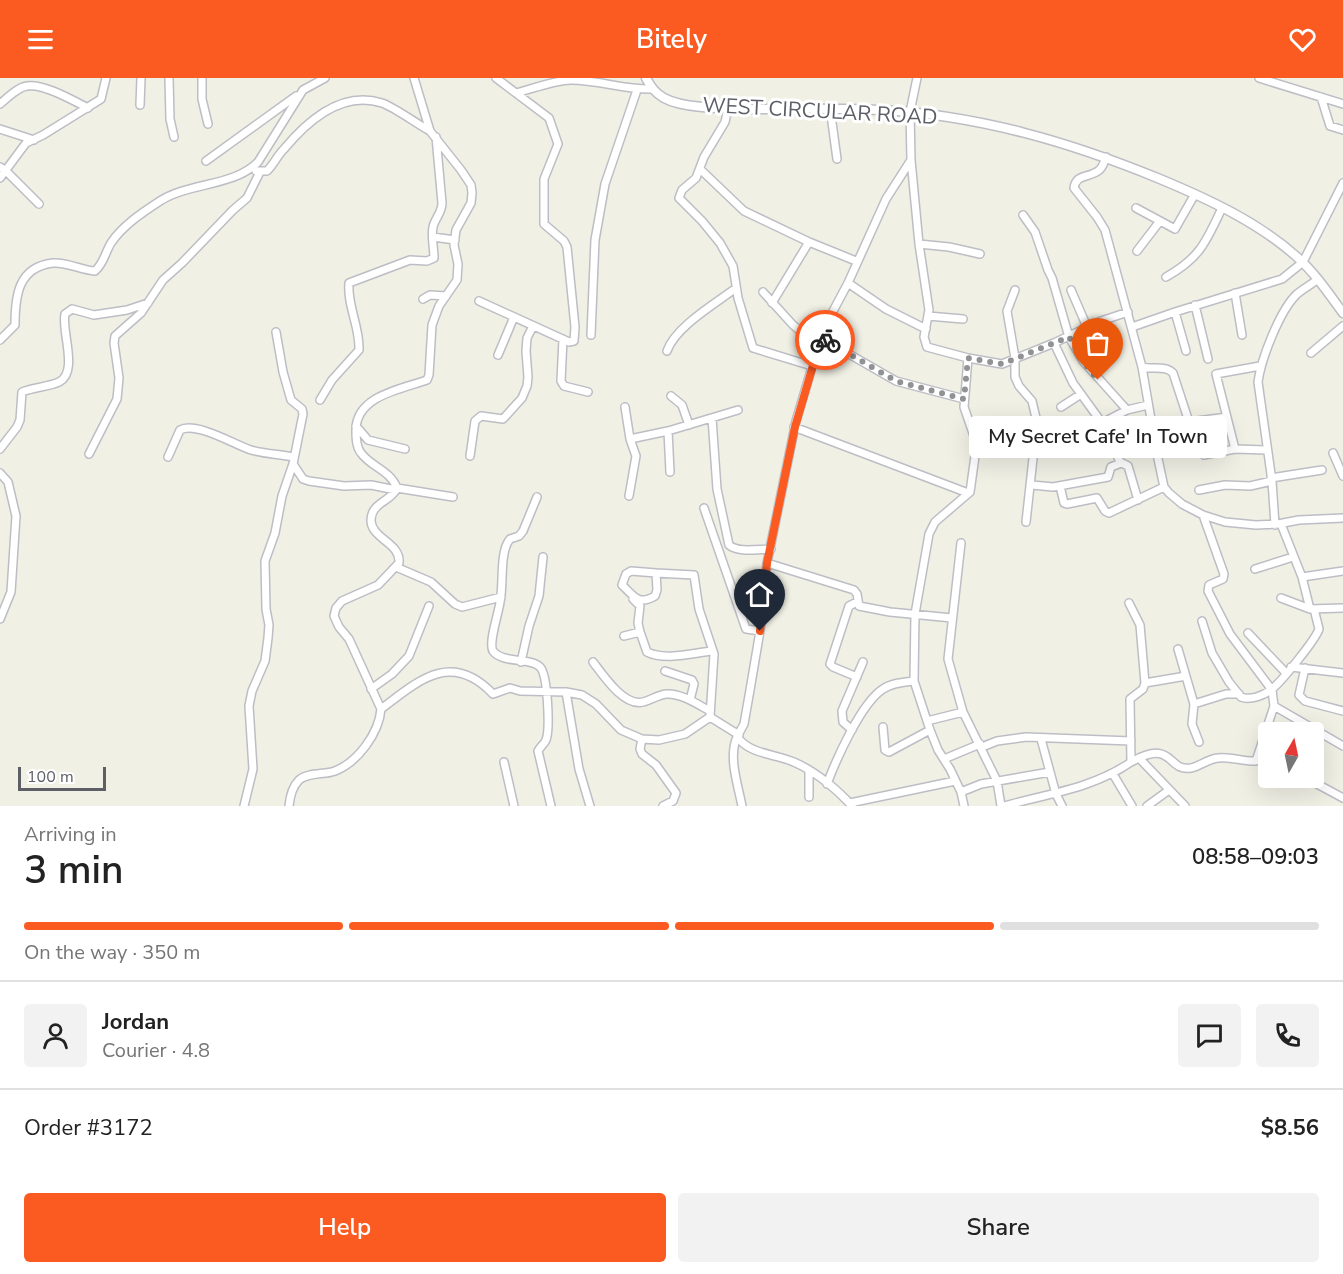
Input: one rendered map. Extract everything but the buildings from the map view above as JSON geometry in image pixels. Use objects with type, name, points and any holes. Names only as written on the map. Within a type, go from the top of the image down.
[{"type":"street","points":[[0,178],[3,169],[21,149],[101,99],[106,78]]},
{"type":"street","points":[[140,105],[141,78]]},
{"type":"street","points":[[170,78],[170,119],[174,137]]},
{"type":"street","points":[[202,78],[202,99],[208,124]]},
{"type":"street","points":[[206,161],[277,112],[303,90],[325,78]]},
{"type":"street","points":[[414,78],[425,108],[430,131]]},
{"type":"street","points":[[479,301],[569,342],[574,341],[567,247],[564,241],[544,224],[544,179],[558,144],[549,118],[496,78]]},
{"type":"street","points":[[516,93],[544,82],[570,80],[611,84],[637,90],[652,89],[646,78]]},
{"type":"street","points":[[916,78],[910,112],[910,160],[929,310],[924,337],[927,347],[997,364],[1006,363],[1069,337],[1087,327],[1128,312]]},
{"type":"street","points":[[1259,78],[1343,104]]},
{"type":"street","points":[[0,104],[24,86],[32,86],[62,94],[88,108]]},
{"type":"street","name":"WEST CIRCULAR ROAD","points":[[652,89],[665,98],[703,106],[910,112],[1002,126],[1106,157],[1195,194],[1265,232],[1303,262],[1343,313]]},
{"type":"street","points":[[0,340],[15,325],[15,306],[20,283],[34,269],[53,263],[95,271],[101,266],[111,243],[125,227],[162,199],[198,186],[227,179],[251,169],[258,162],[303,90]]},
{"type":"street","points":[[591,334],[595,240],[605,184],[637,90]]},
{"type":"street","points":[[1321,97],[1330,126],[1343,130]]},
{"type":"street","points":[[251,169],[260,172],[267,171],[283,149],[318,115],[336,104],[354,100],[384,104],[430,131],[471,185],[472,193],[471,203],[456,230],[457,280],[439,306],[432,325],[430,369],[427,380],[377,397],[368,404],[356,426],[356,440],[360,453],[394,480],[397,489],[394,496],[376,505],[371,522],[376,531],[394,547],[400,556],[396,567],[378,585],[342,601],[336,608],[334,616],[339,627],[349,639],[381,708],[380,718],[356,759],[335,771],[306,776],[300,780],[291,793],[289,806]]},
{"type":"street","points":[[728,108],[725,122],[707,150],[696,178],[682,190],[679,198],[720,243],[733,266],[736,288],[753,348],[812,366]]},
{"type":"street","points":[[830,108],[837,159]]},
{"type":"street","points":[[0,129],[34,140]]},
{"type":"street","points":[[320,400],[332,380],[359,350],[349,283],[410,260],[432,261],[434,223],[442,211],[436,137]]},
{"type":"street","points":[[1106,157],[1098,171],[1078,179],[1074,183],[1074,188],[1105,230],[1142,367],[1164,487],[1182,504],[1203,515],[1225,522],[1278,524],[1299,520],[1343,518]]},
{"type":"street","points":[[742,806],[734,766],[733,745],[744,724],[760,631],[767,563],[795,427],[823,330],[848,283],[886,199],[910,160]]},
{"type":"street","points":[[3,169],[39,204]]},
{"type":"street","points":[[700,169],[744,211],[809,242],[856,261]]},
{"type":"street","points":[[89,454],[117,399],[115,336],[141,313],[163,279],[247,198],[260,172]]},
{"type":"street","points":[[1132,327],[1282,279],[1303,262],[1343,183]]},
{"type":"street","points":[[1136,208],[1175,230],[1195,194]]},
{"type":"street","points":[[1166,277],[1182,268],[1197,255],[1205,245],[1222,208]]},
{"type":"street","points":[[1023,215],[1035,232],[1052,278],[1069,337],[1083,361],[1127,410]]},
{"type":"street","points":[[1137,251],[1160,221]]},
{"type":"street","points":[[433,237],[455,240]]},
{"type":"street","points":[[772,303],[809,242]]},
{"type":"street","points":[[919,244],[949,247],[980,254]]},
{"type":"street","points":[[1202,621],[1212,653],[1242,698],[1250,699],[1272,690],[1319,629],[1302,577],[1278,524],[1258,382],[1260,366],[1280,320],[1296,295],[1317,280]]},
{"type":"street","points":[[848,283],[886,309],[926,329]]},
{"type":"street","points":[[667,351],[674,338],[736,288]]},
{"type":"street","points":[[1015,290],[1006,311],[1015,358],[1014,371],[1017,382],[1031,398],[1037,422],[1032,485],[1026,522]]},
{"type":"street","points":[[1071,290],[1087,327]]},
{"type":"street","points":[[763,292],[799,330],[821,338],[896,381],[964,399]]},
{"type":"street","points":[[1234,293],[1242,334]]},
{"type":"street","points":[[423,299],[430,295],[446,296]]},
{"type":"street","points":[[0,448],[20,420],[22,392],[60,382],[66,376],[69,357],[64,329],[66,314],[72,309],[94,315],[127,310],[148,303]]},
{"type":"street","points":[[1195,306],[1208,359]]},
{"type":"street","points":[[1175,312],[1186,351]]},
{"type":"street","points":[[928,316],[963,319]]},
{"type":"street","points":[[498,355],[514,317]]},
{"type":"street","points":[[470,456],[475,421],[481,416],[503,418],[522,398],[528,377],[527,338],[533,326]]},
{"type":"street","points":[[1311,353],[1343,326]]},
{"type":"street","points":[[244,806],[253,769],[249,706],[252,690],[265,661],[268,638],[265,561],[275,533],[282,495],[293,460],[302,409],[291,400],[276,332]]},
{"type":"street","points":[[562,339],[561,381],[564,386],[588,392]]},
{"type":"street","points":[[1054,343],[1073,383],[1102,423],[1121,463],[1129,469],[1137,500]]},
{"type":"street","points":[[964,806],[961,792],[930,730],[914,681],[915,614],[929,534],[935,522],[970,492],[976,449],[964,406],[968,358]]},
{"type":"street","points":[[1234,449],[1216,374],[1260,366]]},
{"type":"street","points":[[1142,367],[1163,368],[1173,373],[1189,422],[1227,417]]},
{"type":"street","points":[[1061,407],[1082,394]]},
{"type":"street","points":[[671,396],[681,405],[689,425]]},
{"type":"street","points":[[1102,423],[1127,410],[1148,405]]},
{"type":"street","points":[[625,407],[630,439],[636,456],[629,496]]},
{"type":"street","points":[[630,439],[668,431],[738,410]]},
{"type":"street","points":[[712,418],[717,489],[729,545],[739,549],[771,549]]},
{"type":"street","points":[[356,426],[368,440],[405,450]]},
{"type":"street","points":[[795,427],[968,493]]},
{"type":"street","points":[[168,458],[180,430],[187,428],[222,436],[253,450],[293,460],[303,479],[309,481],[345,486],[371,485],[453,497]]},
{"type":"street","points":[[668,431],[670,472]]},
{"type":"street","points":[[1035,447],[1080,444],[1107,434]]},
{"type":"street","points":[[1204,455],[1234,449],[1266,450]]},
{"type":"street","points":[[1333,453],[1343,476]]},
{"type":"street","points":[[1032,485],[1060,486],[1108,477],[1111,467],[1121,463]]},
{"type":"street","points":[[1199,490],[1225,485],[1250,486],[1272,479],[1322,470]]},
{"type":"street","points":[[0,473],[8,482],[16,516],[11,592],[0,619]]},
{"type":"street","points":[[1060,486],[1064,503],[1096,498],[1106,512],[1164,487]]},
{"type":"street","points":[[537,497],[519,536],[510,538],[507,543],[501,597],[491,644],[492,649],[501,657],[541,667],[549,692],[546,740],[538,751],[550,806]]},
{"type":"street","points":[[704,508],[746,629],[760,631]]},
{"type":"street","points":[[1203,515],[1224,574],[1223,579],[1209,585],[1208,591],[1230,634],[1272,690],[1274,706],[1269,722]]},
{"type":"street","points":[[961,543],[948,659],[963,712],[981,746],[1006,806],[1056,794],[1113,774],[1145,754],[1166,754],[1175,764],[1191,768],[1214,758],[1256,761],[1258,758]]},
{"type":"street","points":[[521,662],[539,596],[543,557]]},
{"type":"street","points":[[1255,569],[1293,557]]},
{"type":"street","points":[[767,563],[854,590],[860,606],[952,618]]},
{"type":"street","points":[[396,567],[431,582],[455,604],[462,607],[501,597]]},
{"type":"street","points":[[381,708],[423,678],[444,672],[468,675],[478,680],[493,694],[510,688],[520,691],[566,692],[582,695],[596,704],[621,730],[642,739],[659,740],[685,734],[710,714],[712,651],[699,609],[694,575],[631,571],[626,574],[622,585],[638,600],[648,600],[655,596],[657,590],[656,573]]},
{"type":"street","points":[[1302,577],[1343,571]]},
{"type":"street","points":[[622,590],[640,606],[638,623],[640,632],[647,652],[651,655],[712,651]]},
{"type":"street","points":[[1281,598],[1312,609],[1343,609]]},
{"type":"street","points":[[857,602],[849,606],[830,664],[857,678]]},
{"type":"street","points":[[1129,603],[1140,625],[1145,683],[1143,689],[1130,699],[1131,762]]},
{"type":"street","points":[[371,689],[403,664],[409,656],[429,606]]},
{"type":"street","points":[[624,636],[640,632]]},
{"type":"street","points":[[1248,633],[1288,670],[1305,668],[1343,673]]},
{"type":"street","points":[[1178,649],[1194,704],[1192,724],[1199,742]]},
{"type":"street","points":[[593,662],[616,692],[635,703],[665,694],[690,700],[738,736],[743,745],[753,751],[786,758],[828,784],[851,805],[956,781]]},
{"type":"street","points":[[852,730],[843,722],[842,711],[864,662]]},
{"type":"street","points":[[1305,668],[1299,695],[1305,701],[1343,711]]},
{"type":"street","points":[[665,670],[692,680],[694,684],[690,700]]},
{"type":"street","points":[[1145,683],[1186,676]]},
{"type":"street","points":[[828,784],[837,759],[852,730],[874,698],[882,689],[914,681]]},
{"type":"street","points":[[566,692],[579,769],[590,806]]},
{"type":"street","points":[[1194,704],[1226,694],[1239,694]]},
{"type":"street","points":[[1274,706],[1343,746]]},
{"type":"street","points":[[927,721],[963,712]]},
{"type":"street","points":[[883,728],[885,750],[890,752],[930,730]]},
{"type":"street","points":[[944,759],[997,741],[1019,738],[1131,741]]},
{"type":"street","points":[[642,739],[640,749],[642,754],[656,765],[676,793],[673,801],[663,806]]},
{"type":"street","points":[[1041,739],[1056,794],[1062,806]]},
{"type":"street","points":[[1139,758],[1185,806]]},
{"type":"street","points":[[504,762],[514,806]]},
{"type":"street","points":[[809,771],[809,797]]},
{"type":"street","points":[[961,792],[981,784],[1050,772]]},
{"type":"street","points":[[1113,774],[1132,806]]},
{"type":"street","points":[[1324,788],[1343,798]]},
{"type":"street","points":[[1148,806],[1169,790]]},
{"type":"way so far","points":[[825,340],[896,381],[964,399],[968,358],[1002,364],[1069,337],[1083,361],[1098,380]]},
{"type":"place","name":"My Secret Cafe' In Town","points":[[1098,380]]},
{"type":"route","points":[[760,631],[767,563],[796,421],[821,338],[825,340]]}]
